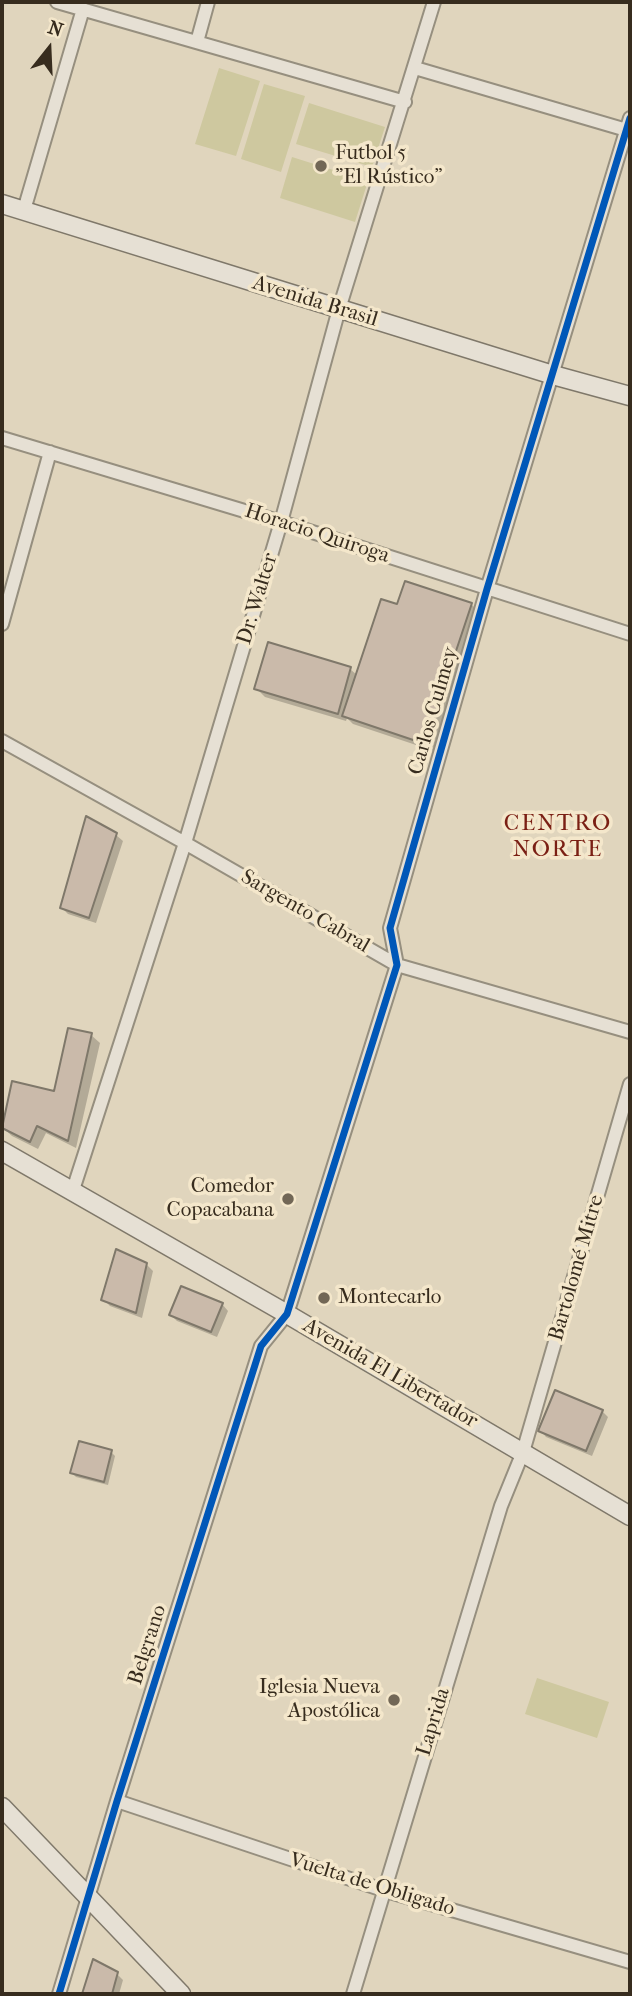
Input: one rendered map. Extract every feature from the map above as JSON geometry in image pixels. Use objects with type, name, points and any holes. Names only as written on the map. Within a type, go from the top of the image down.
[{"type":"main road","name":"Avenida Brasil","points":[[2,204],[553,375],[630,396]]},
{"type":"main road","name":"Avenida El Libertador","points":[[2,1151],[72,1194],[287,1314],[630,1516]]},
{"type":"main road","points":[[2,1807],[181,1994]]},
{"type":"street","points":[[57,2],[405,102]]},
{"type":"street","points":[[197,42],[208,2]]},
{"type":"street","name":"Dr. Walter","points":[[72,1194],[185,843],[281,522],[339,309],[434,2]]},
{"type":"street","points":[[24,211],[83,9]]},
{"type":"street","points":[[415,68],[629,127]]},
{"type":"street","name":"Carlos Culmey","points":[[287,1314],[397,965],[390,928],[487,589],[629,127]]},
{"type":"street","name":"Horacio Quiroga","points":[[2,438],[281,522],[630,634]]},
{"type":"street","points":[[2,624],[50,452]]},
{"type":"street","name":"Sargento Cabral","points":[[2,741],[397,965],[630,1032]]},
{"type":"street","name":"Bartolomé Mitre","points":[[523,1452],[630,1084]]},
{"type":"street","name":"Belgrano","points":[[59,1994],[261,1346],[287,1314]]},
{"type":"street","name":"Laprida","points":[[353,1994],[501,1506],[523,1452]]},
{"type":"street","name":"Vuelta de Obligado","points":[[117,1801],[383,1890],[630,1962]]},
{"type":"shaded area","points":[[219,68],[260,81],[236,156],[195,144]]},
{"type":"shaded area","points":[[264,84],[305,96],[281,172],[241,159]]},
{"type":"shaded area","points":[[309,103],[385,127],[372,167],[296,144]]},
{"type":"shaded area","points":[[292,157],[368,181],[355,222],[280,198]]},
{"type":"shaded area","points":[[537,1678],[609,1702],[597,1738],[525,1714]]},
{"type":"building","points":[[405,581],[472,603],[425,744],[342,716],[381,599],[397,604]]},
{"type":"building","points":[[268,642],[351,667],[338,714],[254,689]]},
{"type":"building","points":[[86,816],[117,833],[89,918],[60,908]]},
{"type":"building","points":[[68,1028],[92,1033],[68,1141],[37,1126],[30,1142],[2,1128],[12,1081],[54,1091]]},
{"type":"building","points":[[116,1249],[147,1263],[136,1313],[101,1300]]},
{"type":"building","points":[[181,1286],[223,1303],[211,1332],[169,1315]]},
{"type":"building","points":[[555,1390],[603,1410],[586,1451],[538,1431]]},
{"type":"building","points":[[79,1441],[112,1450],[104,1482],[70,1473]]},
{"type":"building","points":[[93,1959],[118,1972],[112,1994],[82,1994]]},
{"type":"cycle path","points":[[59,1994],[261,1346],[287,1314],[397,965],[390,928],[487,589],[630,118]]},
{"type":"place","name":"Futbol 5 \"El Rústico\"","points":[[321,166]]},
{"type":"place","name":"Comedor Copacabana","points":[[288,1199]]},
{"type":"place","name":"Montecarlo","points":[[324,1298]]},
{"type":"place","name":"Iglesia Nueva Apostólica","points":[[394,1700]]},
{"type":"district","name":"CENTRO NORTE","points":[[558,837]]}]
